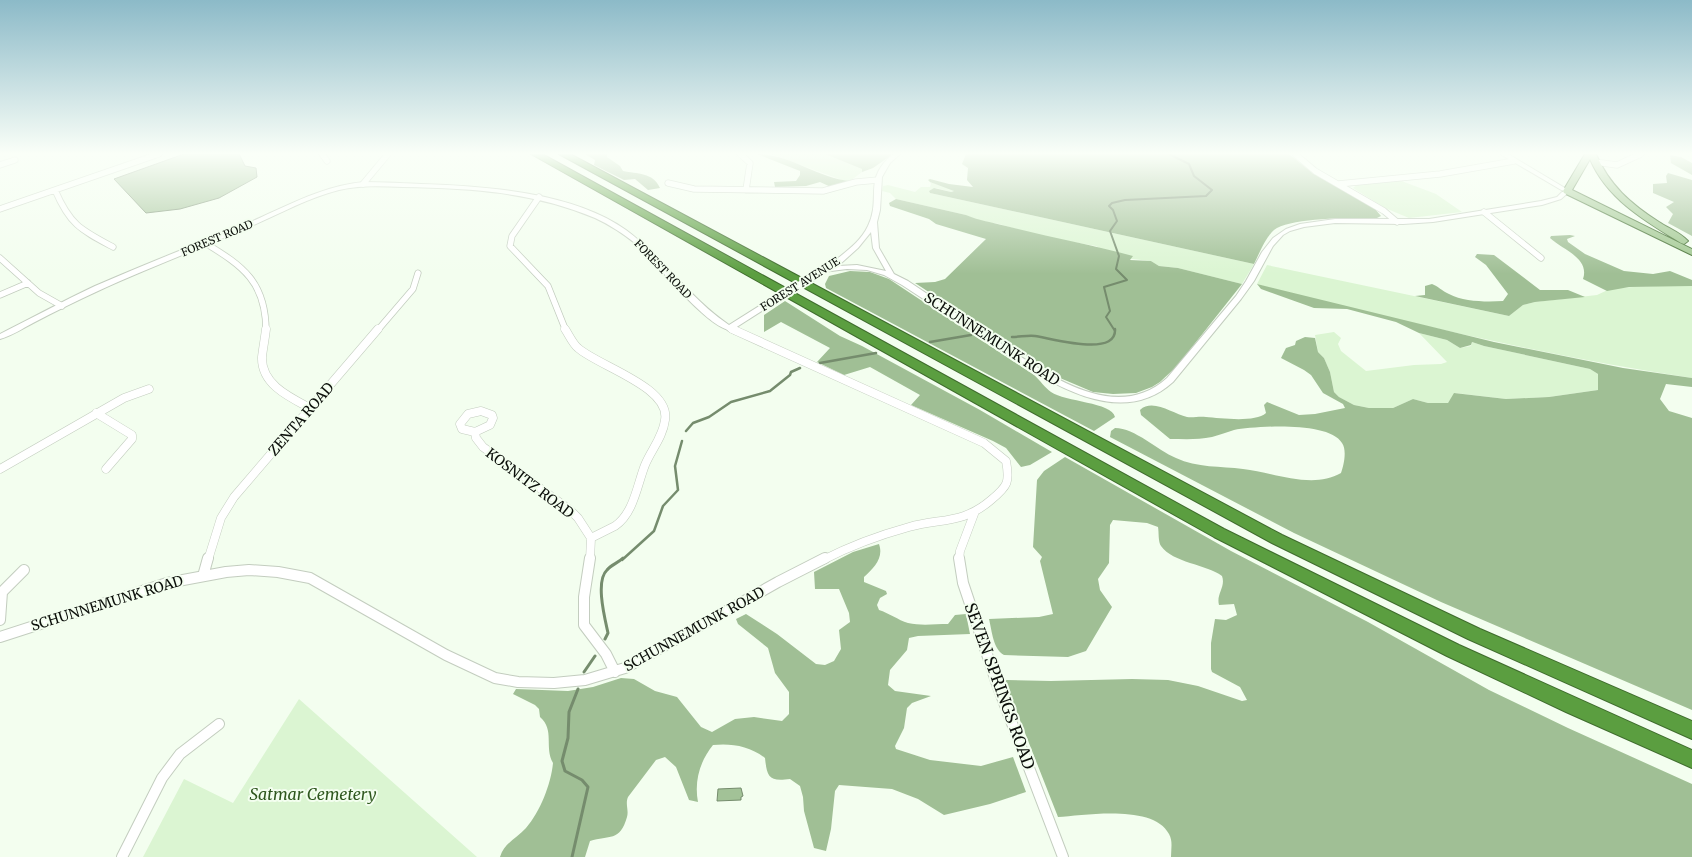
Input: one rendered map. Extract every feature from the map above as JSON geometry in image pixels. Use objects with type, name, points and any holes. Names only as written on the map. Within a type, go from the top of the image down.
[{"type":"highway","points":[[608,194],[1219,532],[1451,650],[1692,759]]},
{"type":"highway","points":[[637,194],[1211,505],[1352,576],[1519,655],[1692,730]]},
{"type":"highway","points":[[1519,655],[1617,691],[1692,723]]},
{"type":"highway","points":[[1638,736],[1692,764]]},
{"type":"main road","points":[[1573,194],[1692,252]]},
{"type":"main road","points":[[1618,194],[1627,203],[1653,222],[1692,245]]},
{"type":"street","points":[[0,209],[43,194]]},
{"type":"street","points":[[57,194],[62,208],[68,216],[86,233],[113,247]]},
{"type":"street","name":"FOREST ROAD","points":[[0,337],[62,306],[322,194]]},
{"type":"street","name":"FOREST ROAD","points":[[514,194],[539,198],[588,213],[627,232],[639,242],[699,306],[729,328]]},
{"type":"street","name":"FOREST AVENUE","points":[[729,328],[826,270],[862,239],[874,220],[877,194]]},
{"type":"street","points":[[1355,194],[1384,211],[1397,222],[1430,220],[1547,202],[1560,198],[1564,194]]},
{"type":"street","points":[[539,198],[512,236],[510,246],[548,286],[565,329],[578,348],[649,390],[660,401],[666,418],[663,430],[645,464],[632,503],[624,517],[605,532],[591,538],[590,567],[583,613],[584,625],[606,654],[615,672]]},
{"type":"street","points":[[1484,212],[1541,258]]},
{"type":"street","name":"SCHUNNEMUNK ROAD","points":[[874,220],[876,248],[891,274]]},
{"type":"street","name":"SCHUNNEMUNK ROAD","points":[[826,270],[862,267],[891,274],[1065,386],[1098,397],[1133,398],[1158,391],[1172,378],[1250,281],[1276,237],[1287,230],[1309,224],[1397,222]]},
{"type":"street","points":[[205,243],[229,258],[254,281],[262,295],[266,315],[261,355],[264,373],[280,392],[310,408]]},
{"type":"street","points":[[0,258],[39,293],[62,306]]},
{"type":"street","name":"ZENTA ROAD","points":[[203,576],[221,518],[234,497],[413,288],[418,273]]},
{"type":"street","points":[[0,295],[28,283]]},
{"type":"street","name":"SCHUNNEMUNK ROAD","points":[[0,637],[135,592],[203,576],[249,570],[278,572],[310,578],[446,655],[495,678],[518,682],[554,683],[585,680],[625,668],[778,582],[826,558],[858,544],[917,525],[974,514],[1004,489],[1009,478],[1006,461],[993,449],[973,437],[729,328]]},
{"type":"street","points":[[0,468],[124,398],[149,389]]},
{"type":"street","points":[[96,413],[132,435],[132,438],[106,469]]},
{"type":"street","name":"KOSNITZ ROAD","points":[[476,432],[476,438],[483,447],[570,510],[578,518],[591,538]]},
{"type":"street","name":"SEVEN SPRINGS ROAD","points":[[974,514],[960,551],[959,562],[963,583],[997,684],[1063,857]]},
{"type":"street","points":[[0,620],[2,592],[24,570]]},
{"type":"street","points":[[122,857],[162,778],[180,754],[219,724]]},
{"type":"green space","points":[[891,194],[935,194],[1254,264],[1242,284],[1178,268],[1159,266],[1151,261],[1123,258],[1174,294],[1096,246],[1043,237],[999,224],[975,220],[966,215],[896,199]]},
{"type":"green space","points":[[1363,194],[1436,194],[1462,212],[1409,218],[1385,208]]},
{"type":"green space","points":[[1267,265],[1509,316],[1523,305],[1597,295],[1612,288],[1692,286],[1692,378],[1535,350],[1277,290],[1257,284]]},
{"type":"green space","points":[[1334,332],[1341,338],[1338,344],[1341,351],[1366,371],[1447,362],[1419,333],[1447,340],[1460,348],[1471,346],[1472,342],[1590,369],[1598,374],[1598,390],[1549,397],[1506,399],[1455,393],[1448,403],[1428,403],[1413,399],[1393,408],[1369,408],[1354,405],[1334,392],[1330,372],[1324,358],[1318,352],[1315,335]]},
{"type":"green space","name":"Satmar Cemetery","points":[[299,699],[477,857],[143,857],[184,779],[233,803]]},
{"type":"shaded area","points":[[128,194],[226,194],[219,198],[180,209],[146,213]]},
{"type":"shaded area","points":[[935,194],[1349,194],[1375,209],[1381,216],[1377,218],[1308,220],[1282,226],[1274,230],[1268,237],[1254,264]]},
{"type":"shaded area","points":[[1655,194],[1692,194],[1692,236],[1668,223],[1673,214],[1666,207],[1674,202]]},
{"type":"shaded area","points":[[896,199],[1133,256],[1130,260],[1151,261],[1159,266],[1178,268],[1242,284],[1177,366],[1160,382],[1136,393],[1113,394],[1093,392],[1060,378],[915,283],[935,282],[945,279],[986,239],[936,224],[929,219],[890,206],[889,203]]},
{"type":"shaded area","points":[[1551,236],[1575,236],[1567,239],[1568,242],[1585,254],[1624,271],[1653,274],[1670,271],[1692,280],[1692,286],[1629,287],[1607,291],[1583,279],[1583,265],[1579,260],[1550,238]]},
{"type":"shaded area","points":[[1477,254],[1494,255],[1540,290],[1568,290],[1585,297],[1523,305],[1509,316],[1415,296],[1425,295],[1425,286],[1432,284],[1462,299],[1503,301],[1508,294],[1486,265],[1475,257]]},
{"type":"shaded area","points":[[850,271],[870,272],[889,279],[1034,375],[1051,392],[1066,398],[1106,408],[1115,417],[1094,431],[826,288],[825,284],[829,276]]},
{"type":"shaded area","points":[[1257,284],[1494,342],[1623,368],[1692,378],[1692,387],[1666,384],[1660,399],[1669,411],[1692,418],[1692,710],[1441,602],[1294,533],[1110,437],[1111,431],[1115,428],[1123,429],[1138,435],[1176,458],[1201,465],[1243,469],[1305,480],[1330,478],[1341,473],[1345,458],[1344,446],[1335,436],[1323,431],[1308,428],[1258,427],[1234,430],[1207,438],[1170,439],[1141,415],[1140,410],[1145,407],[1157,406],[1187,417],[1246,419],[1266,413],[1264,405],[1267,402],[1299,415],[1345,408],[1343,404],[1323,393],[1311,375],[1281,358],[1286,348],[1295,345],[1296,341],[1305,337],[1315,338],[1318,352],[1324,358],[1330,372],[1334,392],[1354,405],[1369,408],[1393,408],[1413,399],[1428,403],[1448,403],[1454,393],[1506,399],[1549,397],[1598,390],[1598,374],[1590,369],[1472,342],[1471,345],[1460,348],[1447,340],[1419,333],[1396,322],[1347,309],[1314,308],[1261,289]]},
{"type":"shaded area","points":[[785,301],[840,336],[980,410],[1052,452],[1030,465],[1021,467],[1006,448],[911,405],[920,395],[870,367],[844,375],[817,362],[830,348],[781,322],[764,332],[764,315]]},
{"type":"shaded area","points":[[1065,457],[1231,551],[1368,622],[1489,690],[1692,784],[1692,857],[1171,857],[1169,834],[1161,825],[1149,818],[1118,814],[1058,817],[1005,682],[1006,680],[1168,680],[1198,686],[1242,701],[1247,700],[1240,687],[1212,672],[1211,669],[1211,643],[1215,619],[1226,620],[1237,615],[1234,604],[1219,605],[1218,601],[1223,584],[1222,576],[1166,552],[1160,544],[1158,527],[1147,523],[1113,520],[1110,525],[1109,563],[1098,579],[1100,590],[1112,607],[1086,651],[1068,657],[1004,655],[997,649],[989,619],[1039,617],[1053,614],[1040,561],[1042,557],[1033,547],[1037,480],[1044,471]]},
{"type":"shaded area","points":[[879,544],[879,558],[864,577],[864,582],[886,591],[887,594],[880,598],[877,605],[879,610],[904,622],[918,624],[948,624],[955,615],[966,614],[970,634],[909,638],[907,650],[890,670],[888,685],[895,691],[931,696],[912,703],[907,708],[904,728],[895,746],[896,749],[930,760],[981,766],[1013,757],[1026,792],[990,804],[944,815],[918,799],[892,789],[839,785],[835,791],[831,829],[826,851],[814,848],[804,811],[800,786],[790,779],[778,780],[770,777],[765,758],[747,748],[727,744],[713,745],[708,751],[699,772],[697,786],[698,802],[689,800],[676,767],[665,757],[656,760],[628,797],[627,817],[621,830],[613,836],[590,841],[585,857],[500,857],[504,848],[526,828],[536,814],[547,789],[553,763],[549,751],[547,727],[540,717],[539,709],[513,694],[516,689],[568,691],[593,687],[621,678],[634,679],[655,691],[677,697],[701,727],[712,732],[735,719],[754,717],[782,721],[789,714],[789,692],[775,673],[768,648],[738,624],[736,619],[746,614],[777,634],[816,664],[825,665],[834,661],[841,649],[839,630],[850,622],[849,613],[839,589],[815,589],[814,572],[853,552]]},
{"type":"shaded area","points":[[741,788],[743,796],[741,800],[717,801],[718,789]]},
{"type":"waterway","points":[[1115,330],[1106,317],[1110,311],[1104,287],[1127,280],[1116,269],[1119,256],[1110,231],[1117,221],[1113,210],[1109,206],[1112,203],[1125,200],[1206,196],[1208,194]]},
{"type":"waterway","points":[[1012,337],[1032,336],[1082,344],[1095,344],[1106,343],[1113,338],[1115,330]]},
{"type":"waterway","points":[[930,342],[971,335]]},
{"type":"waterway","points":[[820,363],[876,353]]},
{"type":"waterway","points":[[686,431],[693,423],[709,417],[731,402],[770,391],[790,375],[791,372],[800,368]]},
{"type":"waterway","points":[[622,560],[654,531],[663,506],[678,490],[675,466],[682,441]]},
{"type":"waterway","points":[[605,639],[608,633],[601,591],[603,575],[610,567],[623,558]]},
{"type":"waterway","points":[[584,672],[595,656]]},
{"type":"waterway","points":[[572,857],[588,787],[582,780],[565,771],[562,761],[568,738],[569,712],[578,689]]}]
